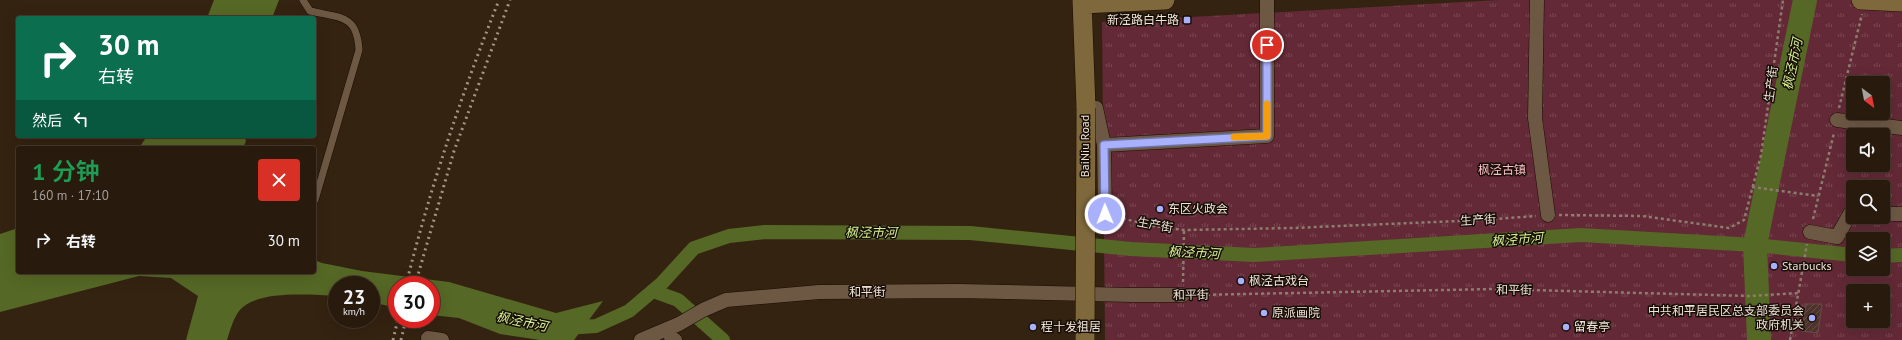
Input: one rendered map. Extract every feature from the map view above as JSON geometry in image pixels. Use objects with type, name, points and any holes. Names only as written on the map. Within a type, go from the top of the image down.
[{"type":"street","points":[[1082,2],[1165,0]]},
{"type":"street","points":[[1104,145],[1267,136],[1267,0]]},
{"type":"street","points":[[1538,0],[1535,118],[1548,215]]},
{"type":"street","points":[[1861,0],[1902,2]]},
{"type":"street","name":"BaiNiu Road","points":[[1082,2],[1086,108],[1085,340]]},
{"type":"street","points":[[1086,108],[1096,108],[1104,145],[1105,214]]},
{"type":"street","points":[[1837,120],[1902,128]]},
{"type":"street","points":[[1890,214],[1902,214]]},
{"type":"street","points":[[1810,232],[1837,237],[1846,221]]},
{"type":"street","name":"和平街","points":[[641,340],[674,331],[703,310],[726,300],[819,292],[959,291],[1183,295]]},
{"type":"street","points":[[428,338],[442,340]]},
{"type":"lane","points":[[303,0],[310,11],[346,19],[355,27],[358,36],[359,50],[316,197]]},
{"type":"path","name":"生产街","points":[[1105,214],[1154,226],[1184,230],[1309,228],[1481,220],[1548,215],[1642,216],[1729,228],[1744,220],[1761,155],[1783,0]]},
{"type":"path","points":[[1752,187],[1818,196]]},
{"type":"path","points":[[1183,295],[1184,230]]},
{"type":"path","points":[[1790,340],[1810,232]]},
{"type":"path","name":"和平街","points":[[1183,295],[1494,289],[1750,296],[1798,293]]},
{"type":"green space","name":"枫泾古镇","points":[[1499,0],[1855,0],[1854,7],[1902,10],[1902,340],[1105,340],[1102,22]]},
{"type":"water","points":[[214,0],[279,0],[273,16],[208,16]]},
{"type":"water","points":[[146,138],[245,138],[246,141],[244,146],[140,146]]},
{"type":"water","points":[[16,229],[16,274],[316,274],[316,261],[362,271],[402,276],[388,276],[388,306],[380,304],[380,276],[328,276],[328,296],[285,295],[258,299],[247,304],[239,311],[227,340],[186,340],[198,296],[171,278],[139,276],[0,312],[0,234]]},
{"type":"water","points":[[440,281],[449,282],[556,313],[603,301],[574,340],[540,340],[500,334],[459,318],[440,316]]},
{"type":"building","name":"中共和平居民区总支部委员会 政府机关","points":[[1806,304],[1822,304],[1818,333],[1802,331]]},
{"type":"waterway","name":"枫泾市河","points":[[1759,340],[1755,245],[1805,0]]},
{"type":"waterway","name":"枫泾市河","points":[[565,328],[596,326],[629,311],[662,283],[694,248],[729,236],[765,232],[970,233],[1131,249],[1254,255],[1581,235],[1755,245],[1846,254]]},
{"type":"waterway","name":"枫泾市河","points":[[1890,256],[1902,255]]},
{"type":"waterway","name":"枫泾市河","points":[[653,291],[678,300],[723,340]]},
{"type":"railway","points":[[408,276],[436,177],[472,70],[499,0]]},
{"type":"railway","points":[[418,276],[454,151],[510,0]]},
{"type":"railway","points":[[393,340],[396,328]]},
{"type":"railway","points":[[401,340],[404,328]]},
{"type":"slow traffic","points":[[1234,137],[1267,136],[1267,104]]},
{"type":"place","name":"新泾路白牛路","points":[[1187,20]]},
{"type":"place","name":"东区火政会","points":[[1160,209]]},
{"type":"place","name":"Starbucks","points":[[1774,266]]},
{"type":"place","name":"枫泾古戏台","points":[[1241,281]]},
{"type":"place","name":"原派画院","points":[[1264,313]]},
{"type":"place","name":"中共和平居民区总支部委员会 政府机关","points":[[1812,318]]},
{"type":"place","name":"程十发祖居","points":[[1033,327]]},
{"type":"place","name":"留春亭","points":[[1566,327]]},
{"type":"route","points":[[1105,214],[1104,145],[1267,136],[1267,45]]}]
